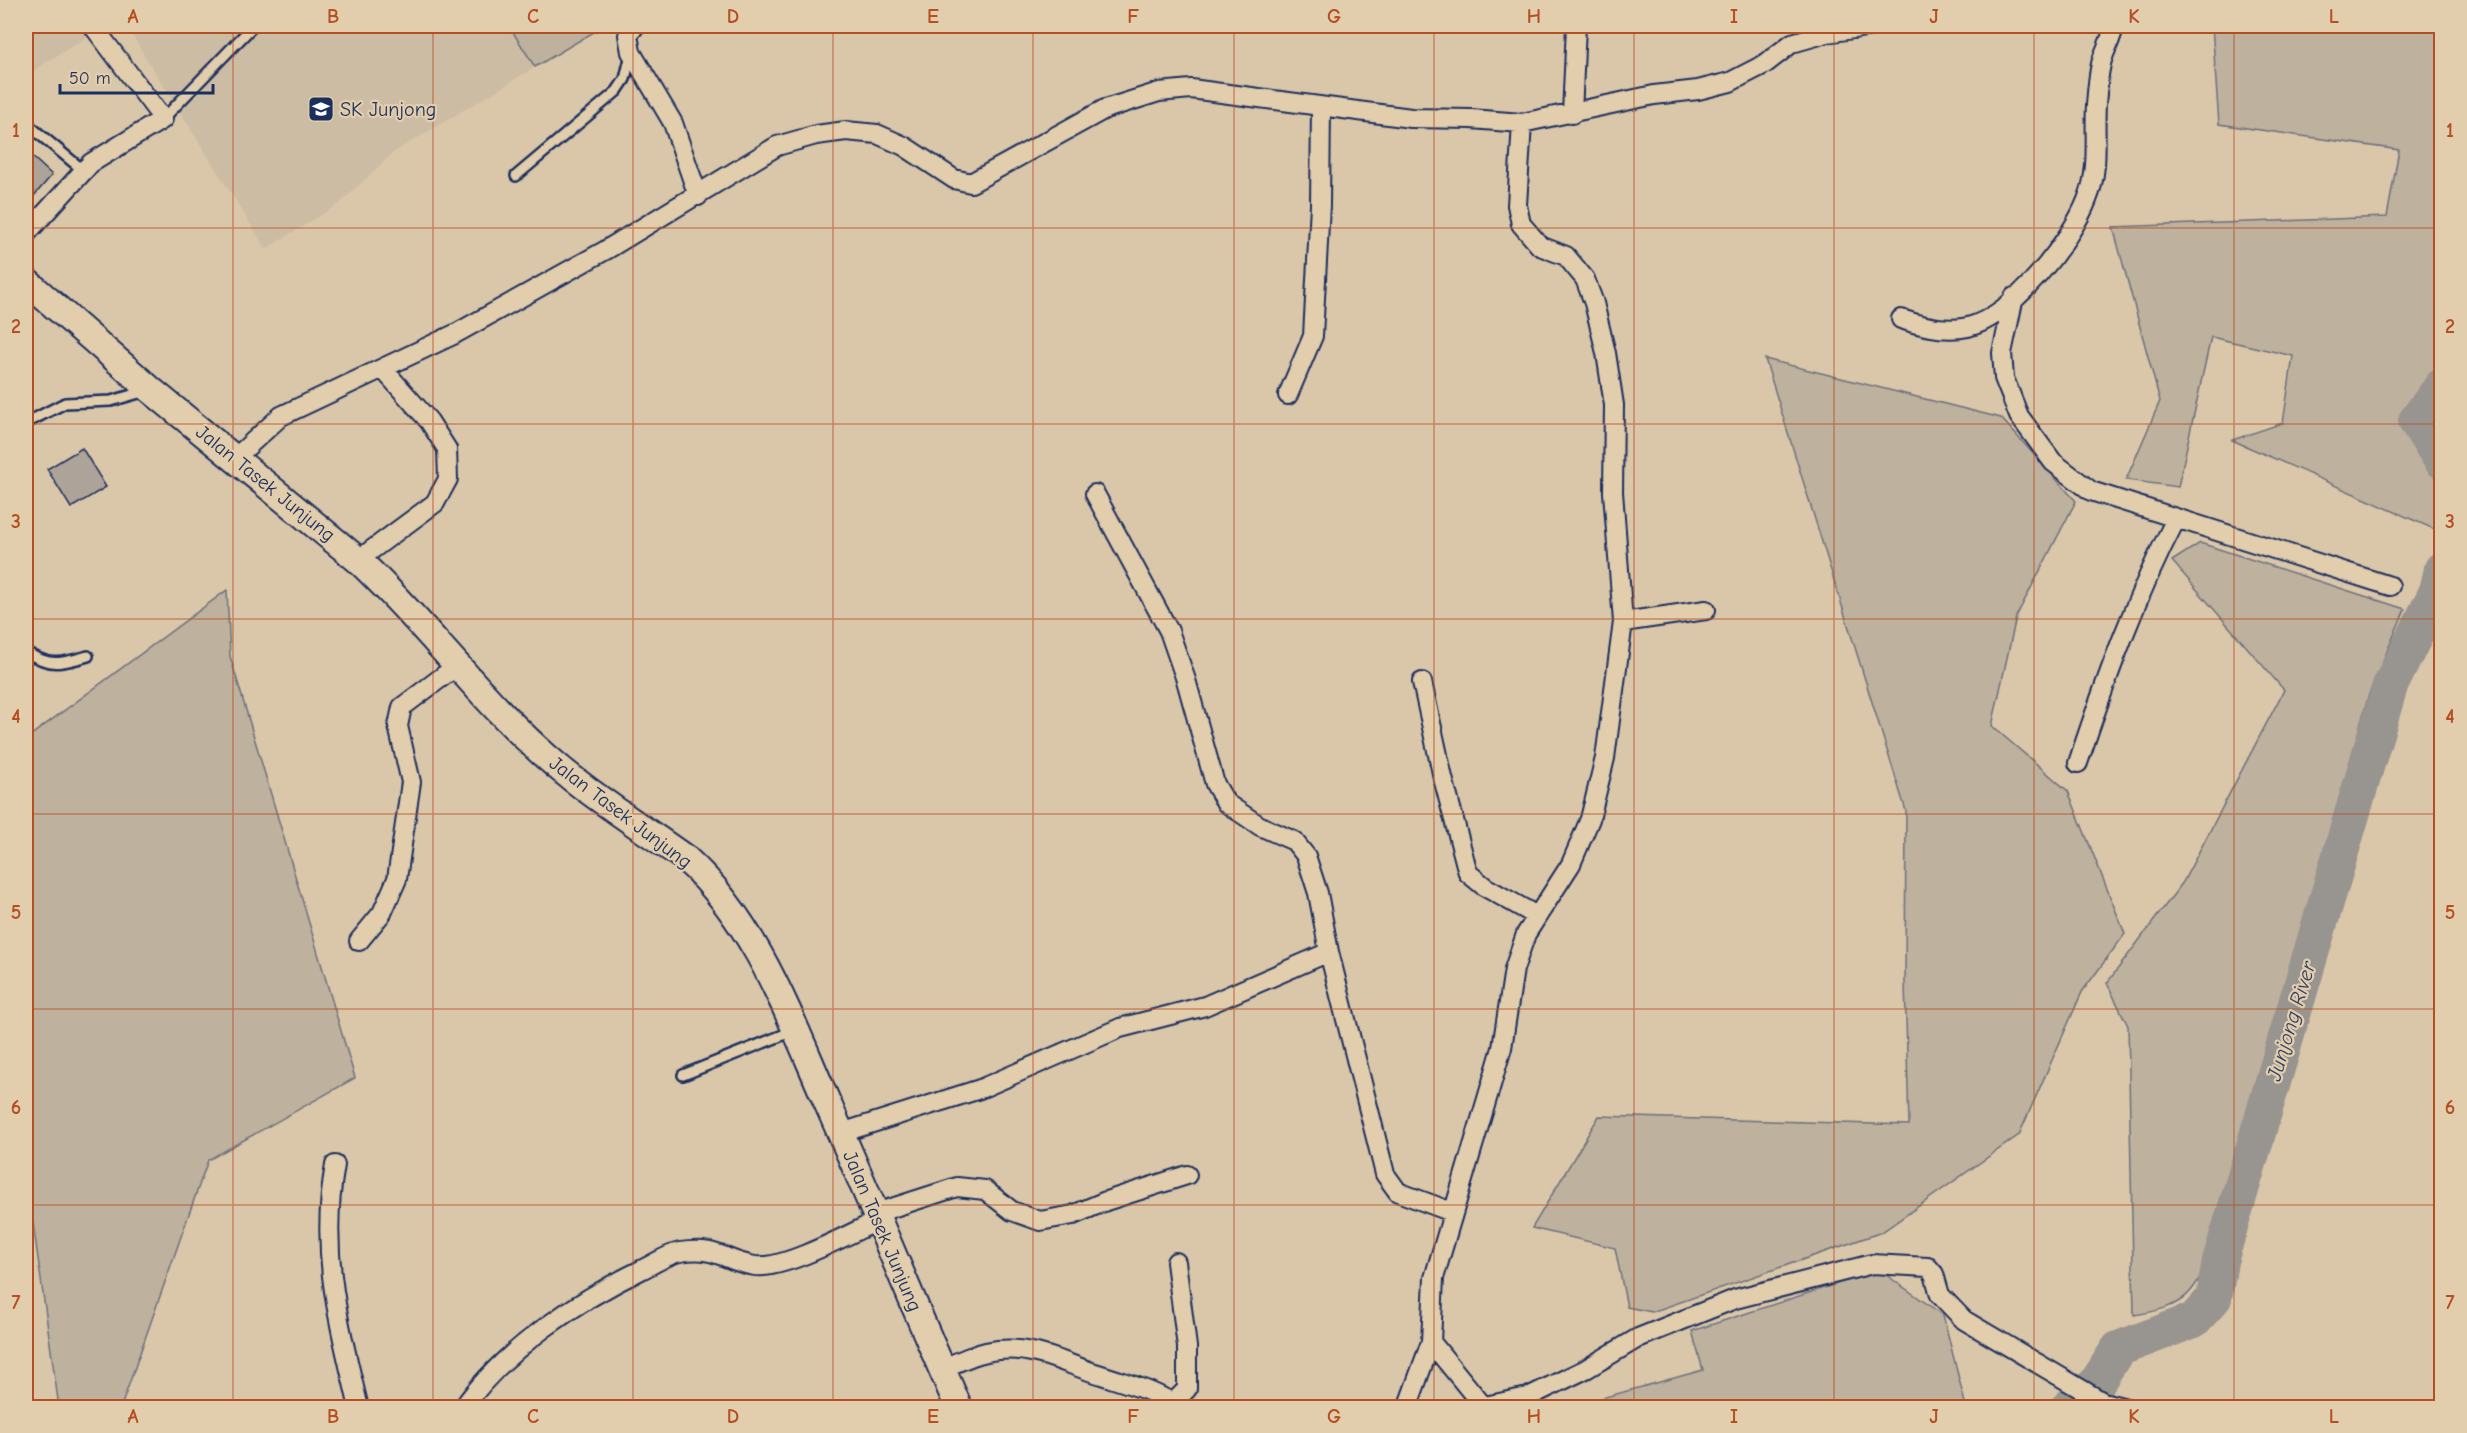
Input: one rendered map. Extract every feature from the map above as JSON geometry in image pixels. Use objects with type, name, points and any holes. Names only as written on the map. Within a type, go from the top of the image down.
[{"type":"main road","name":"Jalan Tasek Junjung","points":[[26,280],[152,390],[387,586],[497,709],[557,766],[686,859],[705,876],[746,931],[795,1030],[959,1407]]},
{"type":"street","points":[[26,234],[99,156],[163,118],[93,26]]},
{"type":"street","points":[[635,26],[628,35],[631,52],[673,123],[698,196]]},
{"type":"street","points":[[1572,114],[1576,26]]},
{"type":"street","points":[[235,458],[281,416],[383,369],[475,322],[698,196],[777,146],[816,135],[846,131],[877,134],[904,146],[954,179],[971,183],[1105,109],[1159,92],[1191,89],[1411,118],[1522,123],[1654,95],[1698,90],[1730,82],[1765,64],[1792,43],[1827,33],[1873,26]]},
{"type":"street","points":[[1901,320],[1924,327],[1968,327],[2000,310],[2041,273],[2067,237],[2088,199],[2097,161],[2096,106],[2101,64],[2114,26]]},
{"type":"street","points":[[1288,395],[1313,336],[1320,205],[1321,107]]},
{"type":"street","points":[[1407,1407],[1431,1342],[1434,1278],[1502,1048],[1514,969],[1526,934],[1571,864],[1590,819],[1605,758],[1623,622],[1613,492],[1614,405],[1606,353],[1594,303],[1585,279],[1566,256],[1540,246],[1521,224],[1517,205],[1522,123]]},
{"type":"street","points":[[2014,297],[2002,353],[2004,378],[2019,416],[2053,462],[2091,491],[2390,586]]},
{"type":"street","points":[[358,560],[399,527],[435,503],[448,479],[447,449],[429,421],[383,369]]},
{"type":"street","points":[[1095,494],[1169,631],[1186,680],[1215,784],[1226,803],[1240,814],[1294,841],[1306,856],[1318,893],[1329,951],[1385,1174],[1398,1192],[1452,1212]]},
{"type":"street","points":[[2078,763],[2120,639],[2149,571],[2176,519]]},
{"type":"street","points":[[1623,622],[1706,610]]},
{"type":"street","points":[[359,941],[382,913],[397,879],[411,782],[398,726],[402,707],[458,665]]},
{"type":"street","points":[[1422,682],[1443,778],[1468,873],[1485,887],[1537,916]]},
{"type":"street","points":[[841,1133],[980,1089],[1120,1028],[1205,1006],[1329,951]]},
{"type":"street","points":[[335,1165],[329,1194],[329,1266],[359,1407]]},
{"type":"street","points":[[463,1407],[484,1382],[561,1317],[595,1294],[677,1253],[706,1249],[756,1266],[778,1263],[812,1251],[877,1216],[957,1187],[985,1190],[1011,1210],[1040,1221],[1073,1215],[1187,1175]]},
{"type":"street","points":[[942,1369],[972,1356],[1000,1350],[1051,1355],[1163,1395],[1177,1405],[1187,1389],[1187,1347],[1176,1262]]},
{"type":"street","points":[[1431,1342],[1479,1407],[1528,1397],[1586,1369],[1638,1338],[1735,1299],[1872,1264],[1928,1267],[1934,1274],[1940,1295],[1964,1320],[2103,1402],[2126,1407]]},
{"type":"lane","points":[[163,118],[253,26]]},
{"type":"lane","points":[[516,176],[617,91],[625,79],[631,52]]},
{"type":"lane","points":[[26,123],[84,171]]},
{"type":"lane","points":[[26,423],[65,403],[111,400],[152,390]]},
{"type":"lane","points":[[26,652],[44,663],[61,664],[88,656]]},
{"type":"lane","points":[[683,1075],[795,1030]]},
{"type":"shaded area","points":[[26,26],[105,26],[26,75]]},
{"type":"shaded area","name":"SK Junjong","points":[[126,26],[604,26],[394,152],[339,204],[266,249]]},
{"type":"shaded area","points":[[509,26],[604,26],[535,67]]},
{"type":"shaded area","points":[[2212,26],[2441,26],[2441,367],[2402,419],[2441,487],[2436,530],[2232,440],[2283,423],[2293,356],[2211,337],[2178,487],[2126,480],[2160,401],[2113,227],[2387,217],[2399,150],[2219,124]]},
{"type":"shaded area","points":[[1765,359],[2001,418],[2076,501],[2016,617],[1992,726],[2068,791],[2125,934],[2082,992],[2019,1135],[1882,1232],[1652,1312],[1627,1307],[1615,1248],[1532,1228],[1599,1116],[1909,1125],[1905,983],[1906,811]]},
{"type":"shaded area","points":[[2200,543],[2405,609],[2369,694],[2214,1247],[2201,1276],[2186,1296],[2166,1308],[2134,1315],[2128,1026],[2107,983],[2183,882],[2284,690],[2172,561]]},
{"type":"shaded area","points":[[227,590],[230,656],[355,1078],[208,1160],[121,1407],[59,1407],[32,1216],[26,1217],[26,739]]},
{"type":"shaded area","points":[[1879,1270],[1943,1315],[1966,1407],[1579,1408],[1580,1404],[1703,1370],[1692,1331]]},
{"type":"building","points":[[26,151],[52,175],[26,205]]},
{"type":"building","points":[[82,448],[106,487],[71,508],[47,469]]},
{"type":"waterway","name":"Junjong River","points":[[2442,386],[2416,421],[2442,461]]},
{"type":"waterway","name":"Junjong River","points":[[2068,1408],[2096,1384],[2118,1349],[2194,1320],[2214,1298],[2220,1261],[2390,686],[2437,591],[2442,569]]},
{"type":"place","name":"SK Junjong","points":[[321,109]]}]
